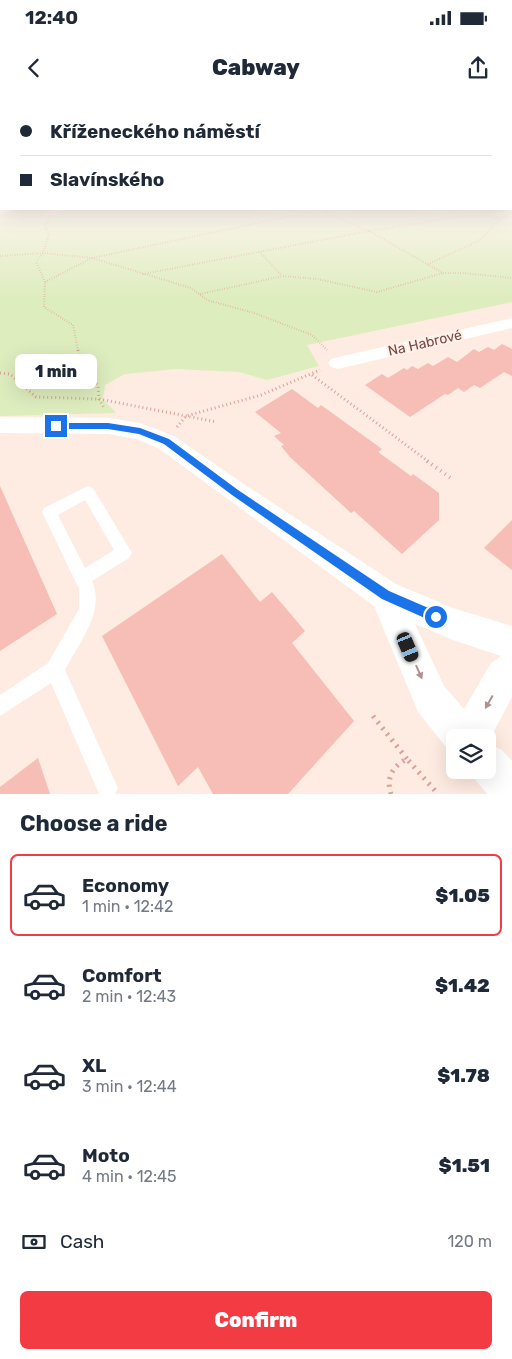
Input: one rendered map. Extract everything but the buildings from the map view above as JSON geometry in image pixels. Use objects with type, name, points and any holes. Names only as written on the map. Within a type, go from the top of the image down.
[{"type":"street","name":"Na Habrové","points":[[338,363],[512,323]]},
{"type":"street","points":[[0,425],[108,426],[140,431],[166,442],[235,492],[386,595],[453,624],[512,643]]},
{"type":"street","points":[[386,595],[431,699],[456,729]]},
{"type":"street","points":[[474,729],[504,676],[512,670]]},
{"type":"street","points":[[496,773],[512,792]]},
{"type":"lane","points":[[0,706],[55,670],[87,611],[87,588],[82,578],[49,512],[88,492],[124,553],[82,578]]},
{"type":"lane","points":[[55,670],[107,788]]},
{"type":"path","points":[[49,232],[50,234],[43,252],[36,262],[45,282],[44,307],[73,325],[82,369],[98,385],[98,399]]},
{"type":"path","points":[[45,282],[92,258],[212,232]]},
{"type":"path","points":[[142,274],[362,232]]},
{"type":"path","points":[[371,232],[443,273]]},
{"type":"path","points":[[427,264],[479,241],[487,232]]},
{"type":"path","points":[[0,256],[43,252],[92,258],[191,288],[207,300],[254,313],[312,335]]},
{"type":"path","points":[[260,252],[283,276]]},
{"type":"path","points":[[199,294],[283,276],[317,278],[377,292],[443,273],[464,273],[512,278]]},
{"type":"path","points":[[0,373],[10,374],[36,397],[98,399],[218,422]]},
{"type":"path","points":[[166,442],[186,416],[260,395],[311,374],[452,479]]},
{"type":"path","points":[[373,716],[438,794]]},
{"type":"path","points":[[391,794],[388,783],[389,778],[400,762],[407,759]]},
{"type":"green space","points":[[0,232],[512,232],[512,302],[307,345],[319,366],[267,380],[239,372],[176,369],[125,374],[105,385],[103,399],[116,413],[0,416]]},
{"type":"route","points":[[56,426],[108,426],[124,428],[140,431],[166,442],[235,492],[386,595],[436,617]]}]
